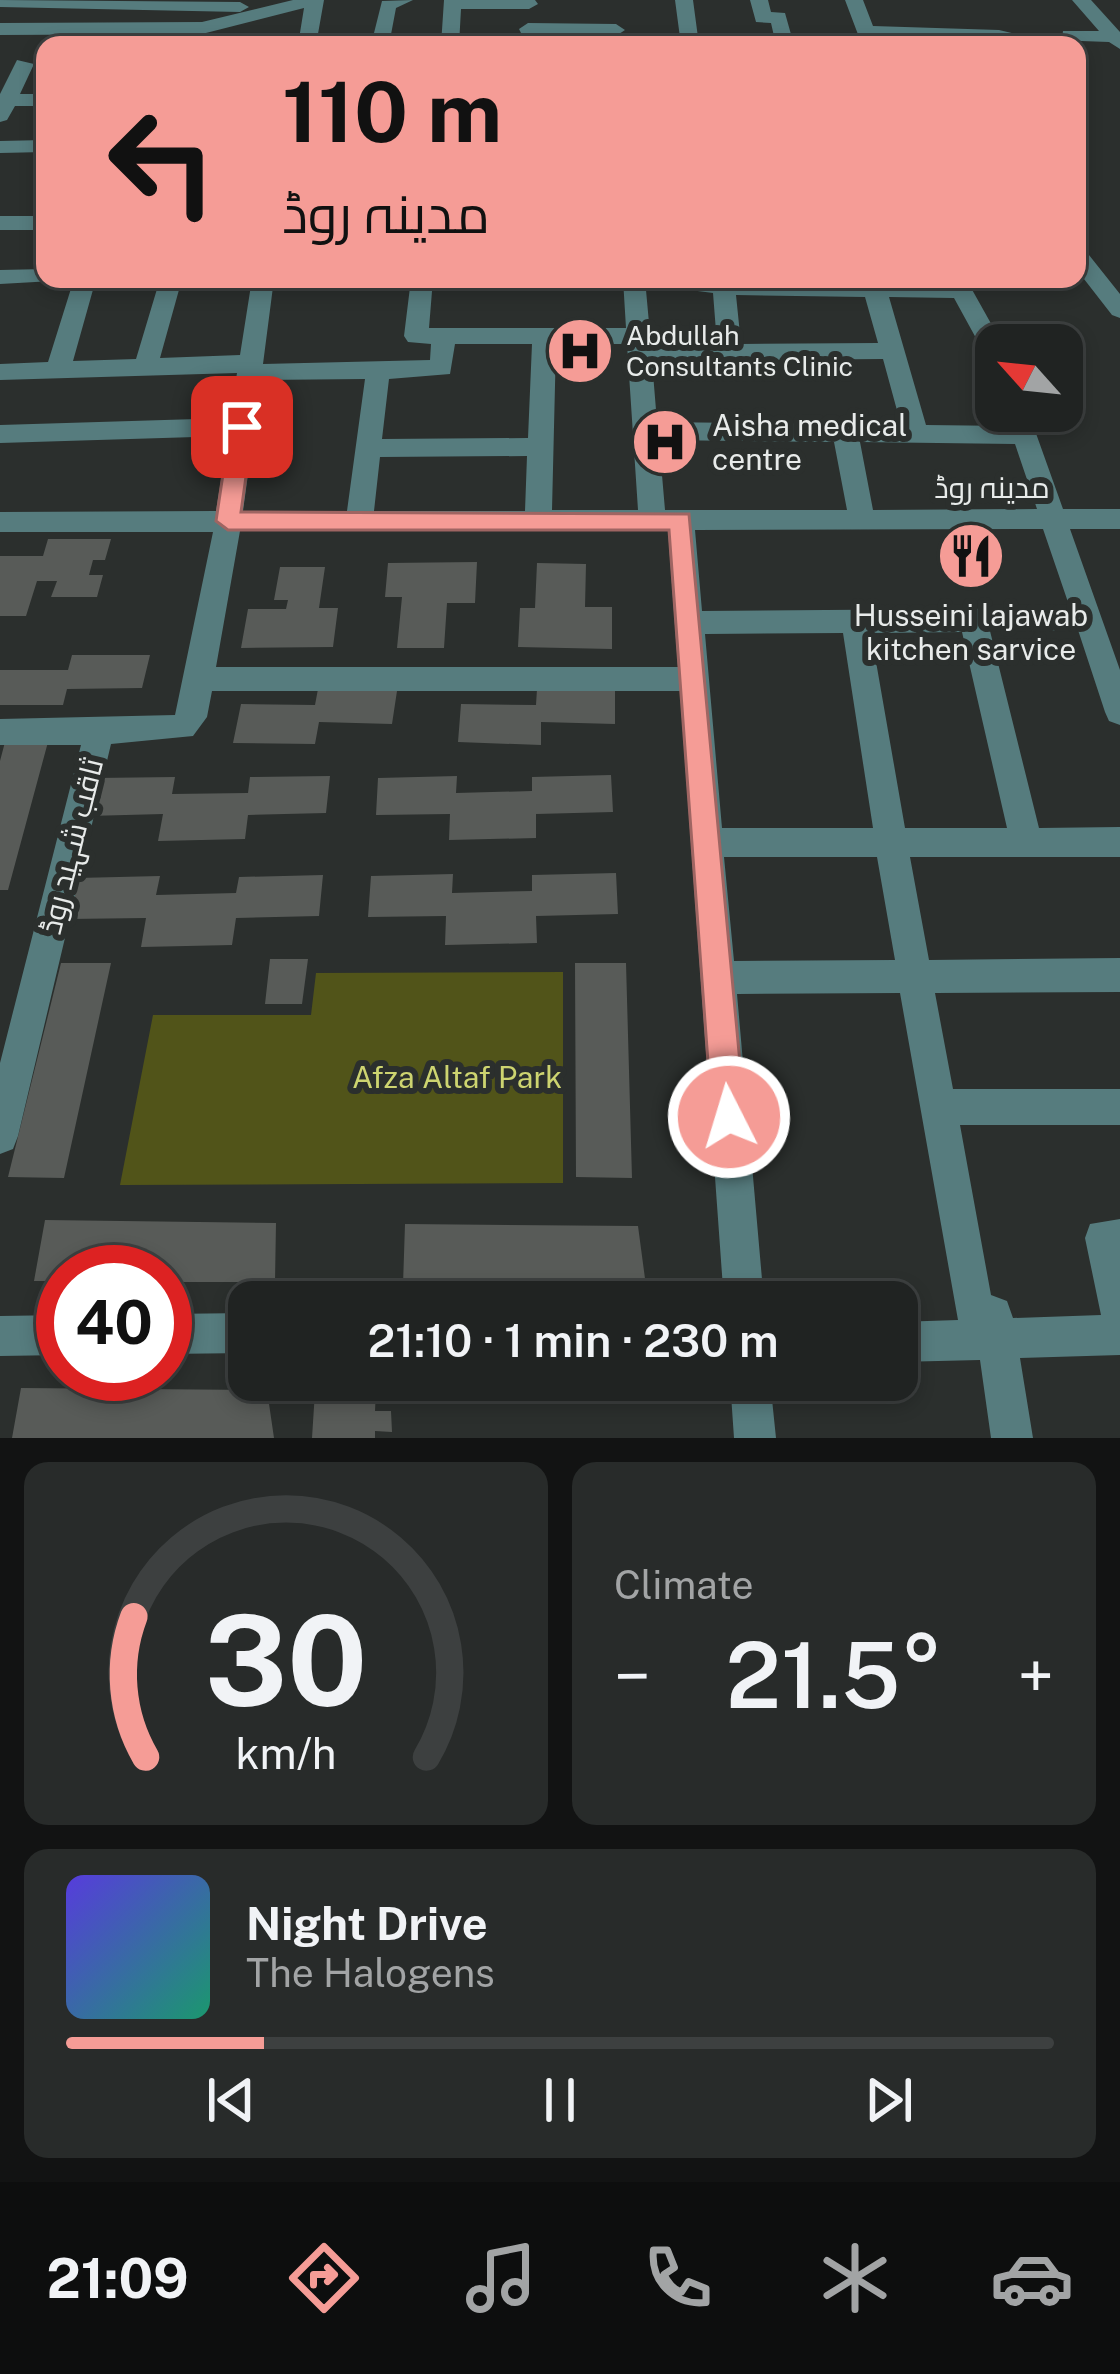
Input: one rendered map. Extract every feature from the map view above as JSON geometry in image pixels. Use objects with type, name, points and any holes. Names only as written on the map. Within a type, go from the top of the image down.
[{"type":"street","points":[[0,2],[256,7],[315,0],[309,36]]},
{"type":"street","points":[[382,36],[388,4],[404,0]]},
{"type":"street","points":[[684,0],[689,36]]},
{"type":"street","points":[[759,0],[763,18],[779,17],[783,36]]},
{"type":"street","points":[[854,0],[868,36]]},
{"type":"street","points":[[1081,0],[1117,40]]},
{"type":"street","points":[[54,29],[67,1]]},
{"type":"street","points":[[451,36],[453,2],[529,2],[528,36]]},
{"type":"street","points":[[0,29],[202,28],[256,7]]},
{"type":"street","points":[[541,36],[616,30]]},
{"type":"street","points":[[1086,37],[1117,40]]},
{"type":"street","points":[[0,64],[34,63]]},
{"type":"street","points":[[2,106],[34,63]]},
{"type":"street","points":[[2,106],[36,101]]},
{"type":"street","points":[[0,147],[36,146]]},
{"type":"street","points":[[0,223],[36,223]]},
{"type":"street","points":[[1086,266],[1120,310]]},
{"type":"street","points":[[0,307],[5,277],[36,276]]},
{"type":"street","points":[[58,370],[82,288]]},
{"type":"street","points":[[146,366],[168,288]]},
{"type":"street","name":"ثاقب شہید روڈ","points":[[3,1114],[99,732],[182,728],[192,717],[228,521],[262,288]]},
{"type":"street","points":[[421,288],[416,336],[544,336],[730,352],[892,351]]},
{"type":"street","points":[[635,288],[645,431],[689,623],[742,1281]]},
{"type":"street","points":[[724,288],[730,352]]},
{"type":"street","points":[[832,288],[899,288]]},
{"type":"street","points":[[948,288],[962,291],[980,324]]},
{"type":"street","points":[[875,290],[916,434]]},
{"type":"street","points":[[0,372],[146,366],[441,368],[443,336]]},
{"type":"street","points":[[538,520],[544,336]]},
{"type":"street","points":[[359,521],[378,371]]},
{"type":"street","points":[[0,434],[242,427]]},
{"type":"street","points":[[645,431],[916,434],[975,428]]},
{"type":"street","points":[[1022,432],[1087,619],[1111,659],[1120,712]]},
{"type":"street","points":[[845,433],[862,520]]},
{"type":"street","points":[[368,448],[540,447]]},
{"type":"street","name":"مدینہ روڈ","points":[[0,522],[1120,520]]},
{"type":"street","points":[[689,623],[1087,619]]},
{"type":"street","points":[[973,620],[1025,842]]},
{"type":"street","points":[[855,622],[974,1310],[993,1315],[1012,1438]]},
{"type":"street","points":[[201,679],[693,679]]},
{"type":"street","points":[[0,732],[99,732]]},
{"type":"street","points":[[707,842],[1120,842]]},
{"type":"street","points":[[718,978],[1120,975]]},
{"type":"street","points":[[938,1107],[1120,1107]]},
{"type":"street","points":[[1120,1238],[1104,1238],[1120,1313]]},
{"type":"street","points":[[192,1334],[228,1333]]},
{"type":"street","points":[[0,1336],[36,1335]]},
{"type":"street","points":[[918,1341],[1120,1335]]},
{"type":"street","points":[[752,1401],[755,1438]]},
{"type":"green space","name":"Afza Altaf Park","points":[[563,972],[563,1183],[120,1185],[153,1015],[311,1015],[316,973]]},
{"type":"building","points":[[48,539],[111,539],[105,560],[93,560],[89,575],[103,575],[97,597],[51,597],[57,581],[37,581],[26,616],[0,616],[0,556],[43,556]]},
{"type":"building","points":[[477,562],[475,603],[447,603],[444,648],[397,648],[402,597],[385,597],[388,563]]},
{"type":"building","points":[[537,563],[586,564],[585,607],[612,607],[612,649],[518,647],[520,608],[535,608]]},
{"type":"building","points":[[280,567],[325,567],[319,608],[338,608],[333,647],[241,648],[248,609],[286,609],[288,600],[274,600]]},
{"type":"building","points":[[72,655],[150,655],[142,688],[67,689],[63,705],[0,705],[0,670],[68,670]]},
{"type":"building","points":[[318,689],[397,691],[392,724],[319,722],[315,744],[233,743],[241,704],[315,705]]},
{"type":"building","points":[[537,689],[615,691],[615,724],[541,722],[541,745],[458,742],[461,704],[536,705]]},
{"type":"building","points":[[5,742],[48,742],[8,890],[0,890],[0,761]]},
{"type":"building","points":[[611,775],[613,812],[536,814],[536,838],[449,840],[450,814],[376,815],[378,778],[457,776],[456,793],[532,791],[532,777]]},
{"type":"building","points":[[330,776],[326,813],[248,815],[245,839],[158,841],[163,814],[88,816],[96,778],[175,777],[172,794],[248,793],[250,777]]},
{"type":"building","points":[[616,873],[618,914],[536,916],[537,943],[445,945],[446,916],[368,917],[371,876],[453,874],[452,893],[532,891],[532,875]]},
{"type":"building","points":[[323,875],[319,916],[236,918],[232,945],[141,947],[146,918],[68,919],[77,878],[160,876],[156,895],[236,893],[239,877]]},
{"type":"building","points":[[270,959],[308,959],[302,1004],[265,1004]]},
{"type":"building","points":[[61,963],[111,963],[64,1178],[8,1177]]},
{"type":"building","points":[[575,963],[626,963],[632,1178],[576,1177]]},
{"type":"building","points":[[45,1220],[276,1223],[275,1281],[192,1282],[192,1245],[40,1245]]},
{"type":"building","points":[[405,1224],[638,1226],[645,1281],[403,1281]]},
{"type":"building","points":[[21,1388],[36,1388],[36,1401],[192,1401],[192,1389],[228,1390],[228,1401],[269,1401],[274,1438],[12,1438]]},
{"type":"building","points":[[314,1401],[375,1401],[375,1411],[391,1411],[392,1432],[375,1431],[375,1438],[312,1438]]},
{"type":"place","name":"Abdullah Consultants Clinic","points":[[580,351]]},
{"type":"place","name":"Aisha medical centre","points":[[665,442]]},
{"type":"place","name":"Husseini lajawab kitchen sarvice","points":[[971,556]]},
{"type":"route","points":[[242,427],[228,521],[681,520],[729,1117]]}]
